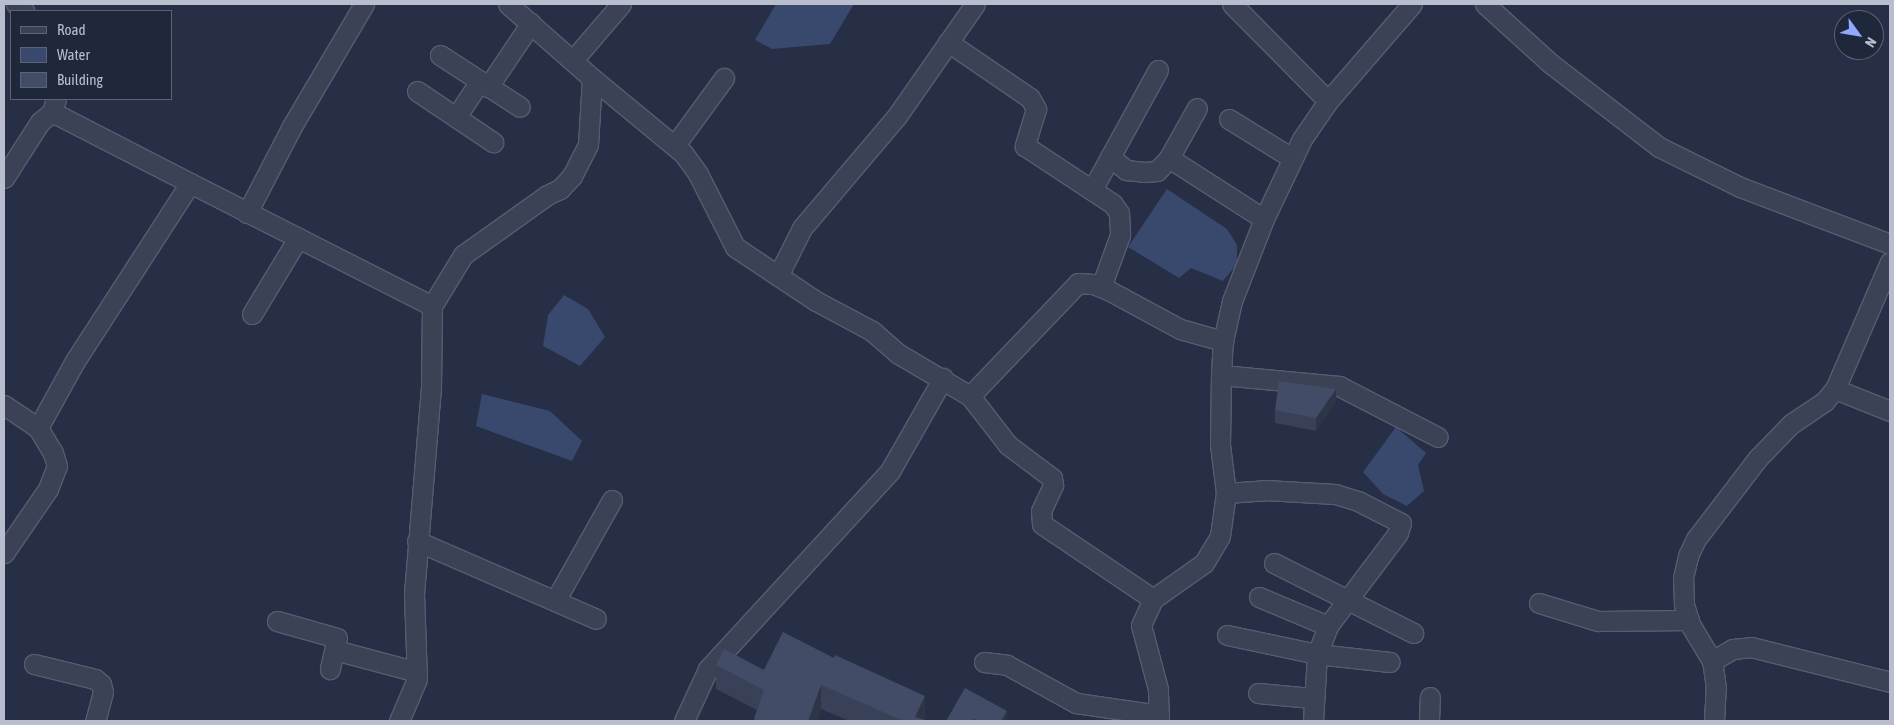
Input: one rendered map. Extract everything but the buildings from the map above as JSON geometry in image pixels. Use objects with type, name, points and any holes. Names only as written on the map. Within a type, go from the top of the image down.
[{"type":"street","points":[[247,213],[296,120],[364,4]]},
{"type":"street","points":[[508,4],[592,78],[675,145],[698,174],[735,247],[778,276],[872,331],[897,353],[970,396],[1008,445],[1052,478],[1053,485],[1041,511],[1042,524],[1153,598]]},
{"type":"street","points":[[573,60],[621,4]]},
{"type":"street","points":[[778,276],[802,228],[897,116],[975,4]]},
{"type":"street","points":[[1232,4],[1328,101]]},
{"type":"street","points":[[984,662],[1007,666],[1076,703],[1159,718],[1158,689],[1140,625],[1153,598],[1197,569],[1211,554],[1220,536],[1226,493],[1220,445],[1221,375],[1223,341],[1232,301],[1264,219],[1292,158],[1328,101],[1412,4]]},
{"type":"street","points":[[1484,4],[1550,63],[1659,146],[1740,187],[1890,244]]},
{"type":"street","points":[[456,117],[531,23]]},
{"type":"street","points":[[948,42],[1030,98],[1036,109],[1025,146],[1113,204],[1119,213],[1120,235],[1101,287]]},
{"type":"street","points":[[440,55],[520,106]]},
{"type":"street","points":[[1092,190],[1158,70]]},
{"type":"street","points":[[399,721],[417,679],[413,626],[417,541],[431,387],[432,306],[463,256],[547,195],[560,189],[572,176],[588,145],[592,78]]},
{"type":"street","points":[[675,145],[724,78]]},
{"type":"street","points":[[417,90],[493,142]]},
{"type":"street","points":[[4,178],[40,122],[54,105],[190,183],[432,306]]},
{"type":"street","points":[[1110,157],[1126,170],[1156,171],[1169,158],[1197,108]]},
{"type":"street","points":[[1230,118],[1292,158]]},
{"type":"street","points":[[1169,158],[1264,219]]},
{"type":"street","points":[[38,428],[75,362],[190,183]]},
{"type":"street","points":[[252,314],[298,238]]},
{"type":"street","points":[[1714,721],[1716,688],[1712,661],[1689,620],[1683,578],[1696,539],[1758,458],[1791,424],[1824,402],[1835,388],[1890,262]]},
{"type":"street","points":[[970,396],[1078,283],[1101,287],[1166,324],[1223,341]]},
{"type":"street","points":[[1221,375],[1339,386],[1438,437]]},
{"type":"street","points":[[684,721],[708,669],[890,471],[942,378]]},
{"type":"street","points":[[1835,388],[1890,410]]},
{"type":"street","points":[[4,405],[38,428],[53,453],[57,466],[48,489],[4,553]]},
{"type":"street","points":[[1226,493],[1265,490],[1335,494],[1398,520],[1401,524],[1398,533],[1328,626],[1317,654],[1312,698],[1312,720]]},
{"type":"street","points":[[555,600],[612,500]]},
{"type":"street","points":[[417,541],[596,619]]},
{"type":"street","points":[[1274,563],[1346,601],[1413,633]]},
{"type":"street","points":[[1259,598],[1328,626]]},
{"type":"street","points":[[1539,603],[1598,621],[1689,620]]},
{"type":"street","points":[[277,621],[334,637],[338,640],[330,669]]},
{"type":"street","points":[[1227,635],[1317,654],[1390,662]]},
{"type":"street","points":[[1712,661],[1733,649],[1751,647],[1890,682]]},
{"type":"street","points":[[336,650],[417,672]]},
{"type":"street","points":[[34,664],[95,680],[101,684],[103,692],[95,721]]},
{"type":"street","points":[[1258,693],[1312,698]]},
{"type":"street","points":[[1429,721],[1430,697]]},
{"type":"water","points":[[776,4],[854,4],[830,44],[772,49],[755,40]]},
{"type":"water","points":[[1167,189],[1227,229],[1237,245],[1237,264],[1223,281],[1191,268],[1179,278],[1128,247]]},
{"type":"water","points":[[564,295],[588,309],[605,337],[580,366],[543,346],[548,315]]},
{"type":"water","points":[[482,394],[550,411],[582,441],[572,461],[476,426]]},
{"type":"water","points":[[1396,427],[1426,453],[1418,465],[1424,491],[1407,506],[1383,494],[1363,472]]}]
